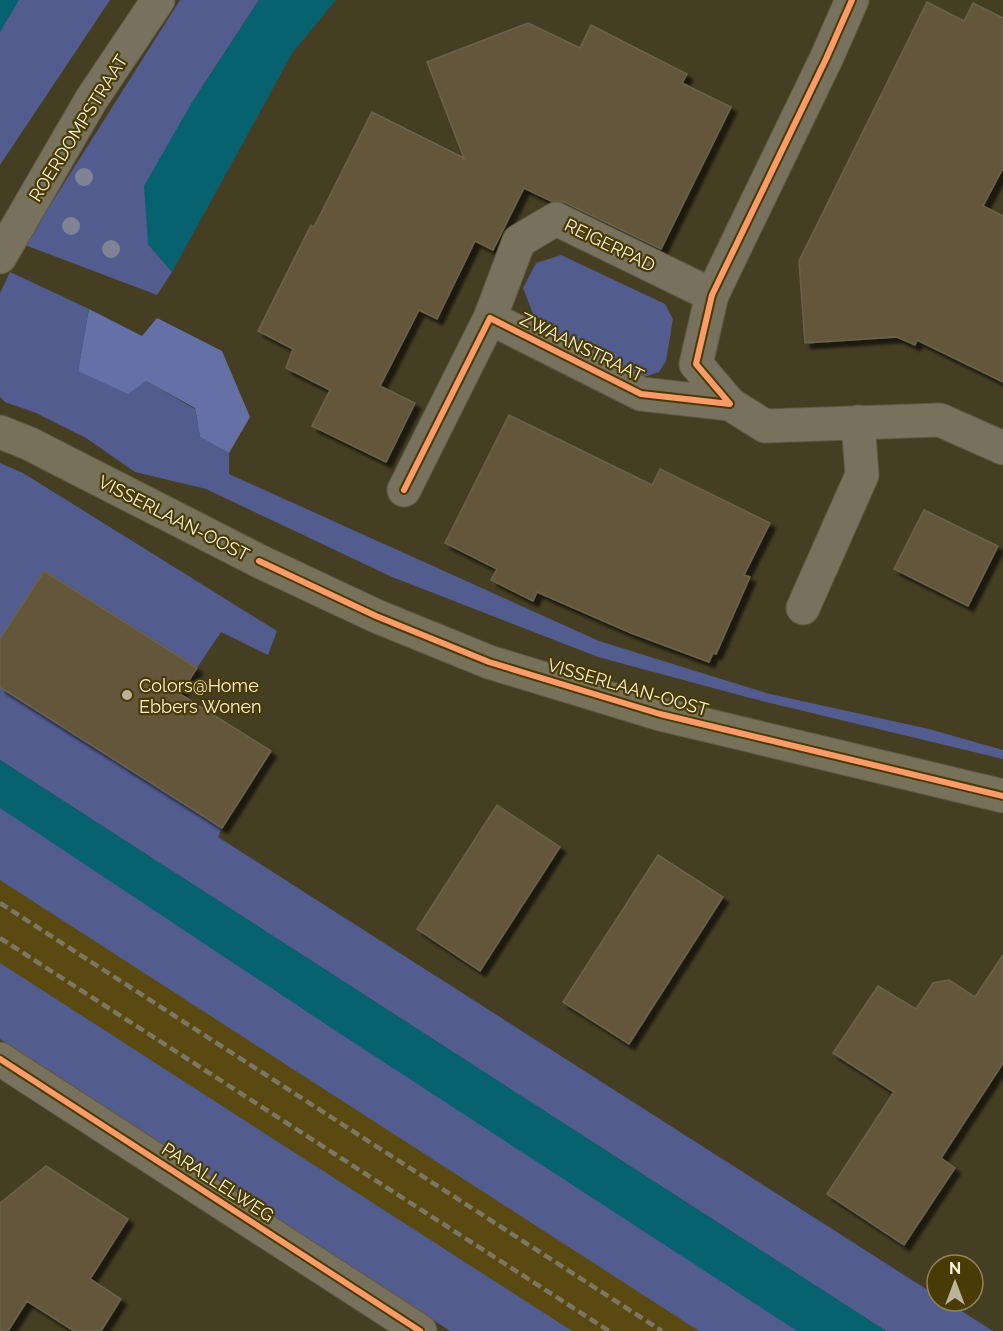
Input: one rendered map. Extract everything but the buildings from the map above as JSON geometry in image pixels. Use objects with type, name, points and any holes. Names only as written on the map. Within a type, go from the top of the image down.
[{"type":"street","name":"ROERDOMPSTRAAT","points":[[0,257],[91,100],[158,0]]},
{"type":"street","name":"ZWAANSTRAAT","points":[[852,0],[826,59],[712,295],[696,364],[730,404],[765,426],[940,420],[1003,448]]},
{"type":"street","name":"REIGERPAD","points":[[490,318],[519,240],[556,219],[712,295]]},
{"type":"street","name":"ZWAANSTRAAT","points":[[490,318],[641,394],[730,404]]},
{"type":"street","points":[[404,490],[490,318]]},
{"type":"street","points":[[803,608],[862,475],[858,422]]},
{"type":"street","name":"VISSERLAAN-OOST","points":[[0,432],[28,443],[259,561],[376,616],[489,662],[660,714],[1003,796]]},
{"type":"street","name":"PARALLELWEG","points":[[0,1059],[420,1331]]},
{"type":"shaded area","points":[[0,0],[110,0],[0,165]]},
{"type":"shaded area","points":[[0,0],[19,0],[0,32]]},
{"type":"shaded area","points":[[180,0],[259,0],[191,104],[148,244],[172,272],[157,295],[25,245]]},
{"type":"shaded area","points":[[259,0],[336,0],[293,52],[172,272],[148,244],[144,186],[191,104]]},
{"type":"shaded area","points":[[561,255],[665,304],[673,319],[666,361],[659,372],[644,377],[536,322],[523,288],[536,263]]},
{"type":"shaded area","points":[[10,272],[89,309],[78,371],[146,381],[195,409],[200,437],[229,453],[229,474],[599,641],[770,694],[929,729],[1003,750],[1003,759],[754,699],[598,657],[392,577],[206,489],[135,472],[86,438],[36,413],[5,402],[0,397],[0,293]]},
{"type":"shaded area","points":[[89,309],[142,336],[157,318],[222,351],[250,417],[229,453],[200,437],[195,408],[146,381],[128,394],[78,371]]},
{"type":"shaded area","points":[[0,463],[23,473],[277,631],[268,655],[221,632],[197,668],[44,571],[0,639]]},
{"type":"shaded area","points":[[0,687],[222,828],[218,837],[925,1288],[925,1313],[965,1313],[993,1331],[886,1331],[0,760]]},
{"type":"shaded area","points":[[0,760],[886,1331],[797,1331],[339,1033],[0,808]]},
{"type":"shaded area","points":[[0,783],[846,1331],[512,1331],[0,1004]]},
{"type":"shaded area","points":[[0,801],[817,1331],[699,1331],[0,880]]},
{"type":"shaded area","points":[[0,963],[572,1331],[450,1331],[0,1039]]},
{"type":"railway","points":[[0,903],[662,1331]]},
{"type":"railway","points":[[0,938],[609,1331]]},
{"type":"cycle path","points":[[404,490],[490,318],[641,394],[730,404],[696,364],[712,295],[826,59],[852,0]]},
{"type":"cycle path","points":[[259,561],[376,616],[489,662],[660,714],[1003,796]]},
{"type":"cycle path","points":[[0,1059],[420,1331]]},
{"type":"place","name":"Colors@Home Ebbers Wonen","points":[[127,695]]}]
